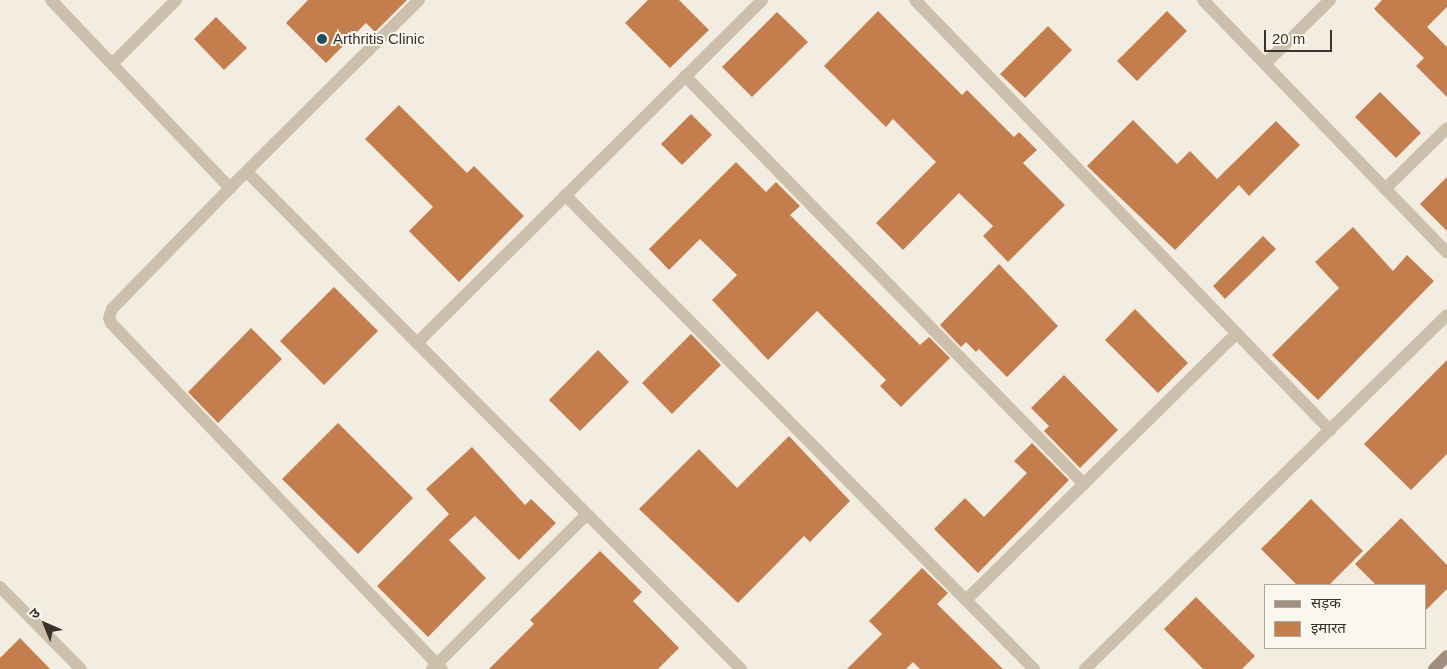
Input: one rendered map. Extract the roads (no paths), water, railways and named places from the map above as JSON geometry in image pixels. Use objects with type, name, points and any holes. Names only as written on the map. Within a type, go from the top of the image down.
[{"type":"street","points":[[51,0],[230,188]]},
{"type":"street","points":[[112,64],[176,0]]},
{"type":"street","points":[[419,0],[230,188],[112,309],[111,324],[437,667],[586,514]]},
{"type":"street","points":[[416,343],[762,0]]},
{"type":"street","points":[[915,0],[1330,430]]},
{"type":"street","points":[[1203,0],[1447,253]]},
{"type":"street","points":[[1265,64],[1330,0]]},
{"type":"street","points":[[685,76],[1084,484]]},
{"type":"street","points":[[1386,189],[1447,128]]},
{"type":"street","points":[[247,172],[741,669]]},
{"type":"street","points":[[565,195],[1034,669]]},
{"type":"street","points":[[1085,669],[1447,315]]},
{"type":"street","points":[[966,600],[1237,333]]},
{"type":"street","points":[[0,586],[82,669]]},
{"type":"street","points":[[1434,669],[1447,656]]},
{"type":"place","name":"Arthritis Clinic","points":[[322,39]]}]
